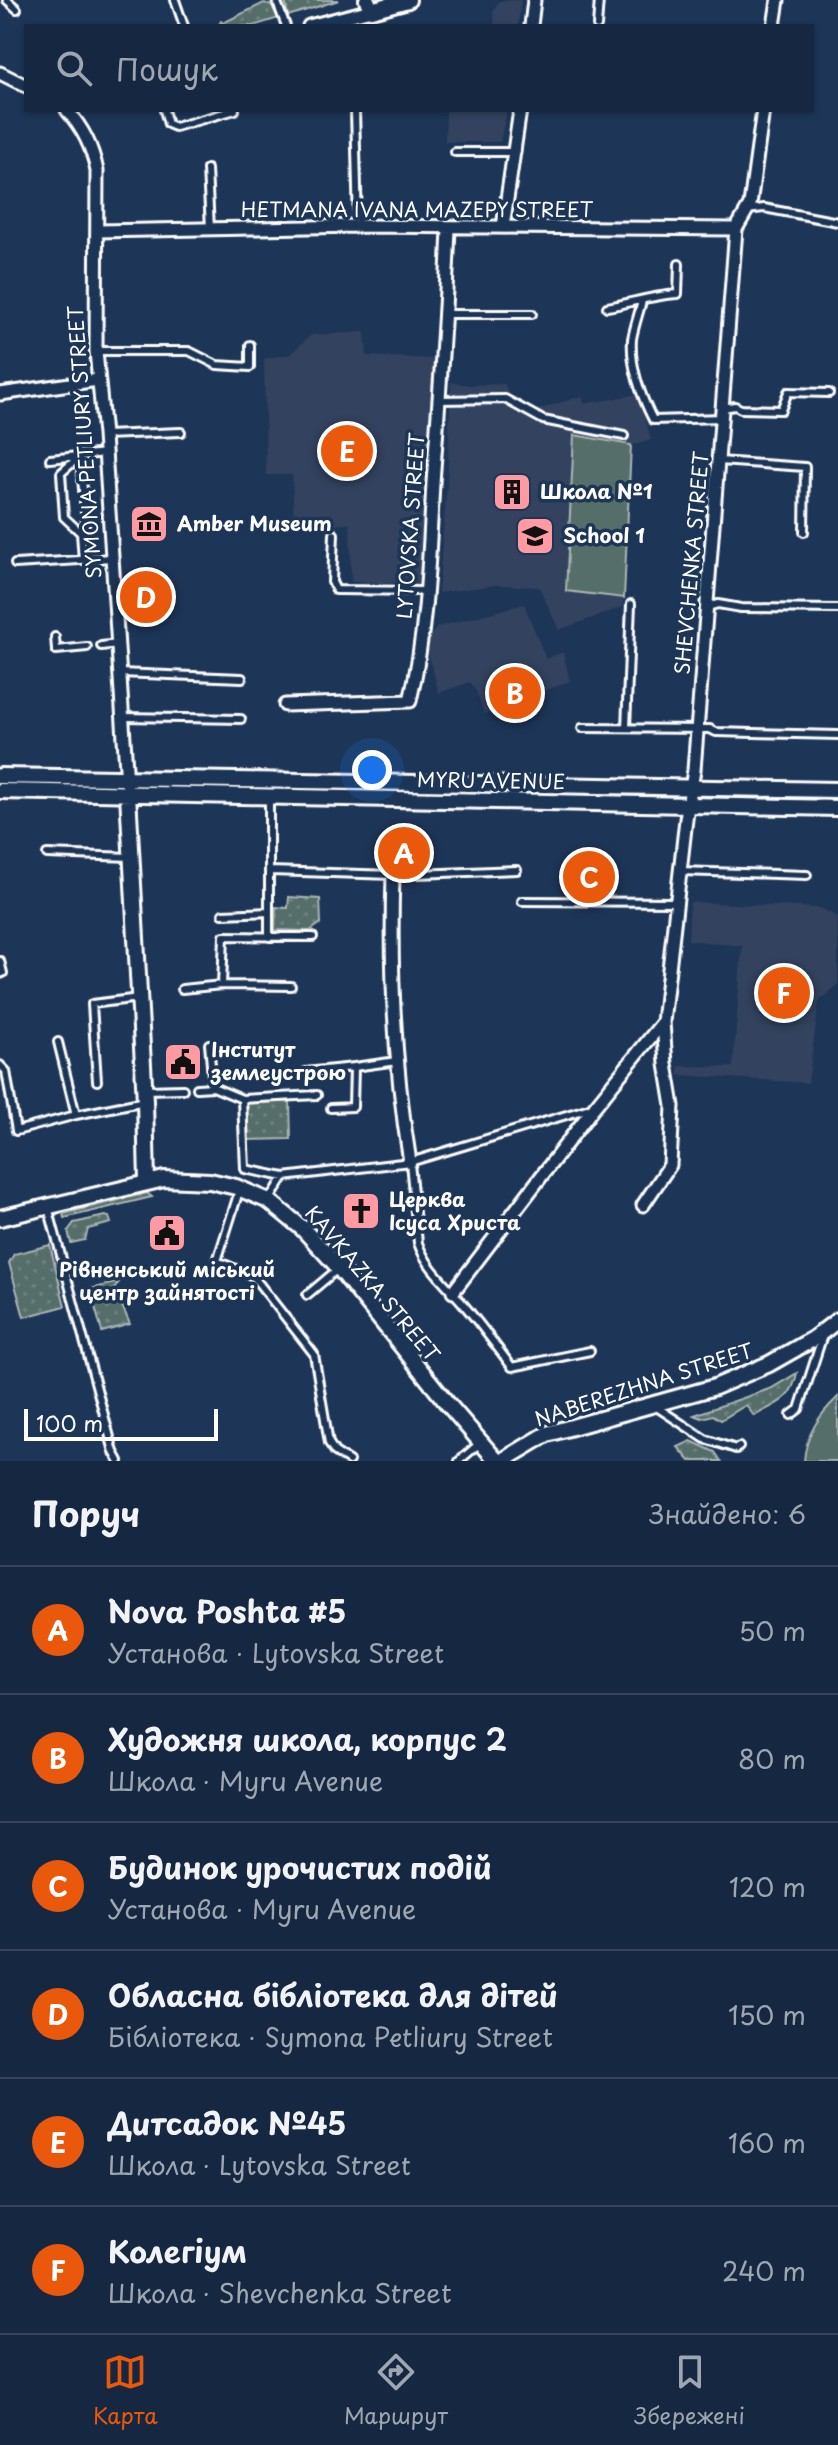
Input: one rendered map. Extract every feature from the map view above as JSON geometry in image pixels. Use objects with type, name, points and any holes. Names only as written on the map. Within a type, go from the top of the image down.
[{"type":"street","points":[[337,22],[369,5],[408,0]]},
{"type":"street","points":[[531,24],[534,0]]},
{"type":"street","points":[[774,24],[778,0]]},
{"type":"street","points":[[0,73],[24,85]]},
{"type":"street","name":"SYMONA PETLIURY STREET","points":[[69,112],[87,136],[97,171],[96,351],[123,717],[145,1096],[147,1182]]},
{"type":"street","points":[[503,227],[520,112]]},
{"type":"street","name":"SHEVCHENKA STREET","points":[[643,1205],[670,1165],[673,1106],[663,1022],[697,729],[736,229],[750,205],[763,112]]},
{"type":"street","name":"HETMANA IVANA MAZEPY STREET","points":[[98,231],[358,226],[736,229]]},
{"type":"street","name":"LYTOVSKA STREET","points":[[285,705],[410,701],[426,591],[449,227]]},
{"type":"street","points":[[0,394],[98,380]]},
{"type":"street","name":"MYRU AVENUE","points":[[0,776],[269,797],[838,808]]},
{"type":"street","name":"MYRU AVENUE","points":[[0,791],[127,786],[838,790]]},
{"type":"street","points":[[393,875],[392,992],[402,1113],[410,1162]]},
{"type":"street","points":[[453,1292],[663,1022]]},
{"type":"street","name":"KAVKAZKA STREET","points":[[0,1218],[147,1182],[177,1178],[240,1188],[269,1201],[302,1228],[339,1268],[481,1442],[500,1461]]},
{"type":"street","name":"NABEREZHNA STREET","points":[[500,1461],[547,1434],[715,1387],[769,1364],[838,1320]]},
{"type":"lane","points":[[7,0],[17,9]]},
{"type":"lane","points":[[175,0],[183,24]]},
{"type":"lane","points":[[276,0],[285,24]]},
{"type":"lane","points":[[597,24],[599,0]]},
{"type":"lane","points":[[165,112],[168,124],[175,127],[228,112]]},
{"type":"lane","points":[[355,112],[358,226]]},
{"type":"lane","points":[[455,152],[515,152]]},
{"type":"lane","points":[[207,169],[210,229]]},
{"type":"lane","points":[[747,210],[764,208],[838,222]]},
{"type":"lane","points":[[607,307],[658,295],[678,294],[679,264]]},
{"type":"lane","points":[[642,301],[632,340],[635,370],[653,420],[689,421],[722,413],[735,406],[741,409],[781,410],[788,392],[829,393]]},
{"type":"lane","points":[[445,314],[532,314]]},
{"type":"lane","points":[[96,351],[189,351],[217,365],[250,367],[250,345]]},
{"type":"lane","points":[[439,400],[505,399],[543,420],[624,436]]},
{"type":"lane","points":[[104,435],[181,432]]},
{"type":"lane","points":[[50,459],[105,453]]},
{"type":"lane","points":[[80,456],[86,523],[81,533],[83,560]]},
{"type":"lane","points":[[80,456],[61,473],[64,517],[81,533]]},
{"type":"lane","points":[[719,461],[805,467],[804,532]]},
{"type":"lane","points":[[334,534],[332,582],[336,590],[426,591]]},
{"type":"lane","points":[[15,564],[112,558]]},
{"type":"lane","points":[[626,728],[631,604]]},
{"type":"lane","points":[[707,607],[718,604],[741,608],[838,609]]},
{"type":"lane","points":[[55,637],[56,650],[87,647]]},
{"type":"lane","points":[[101,646],[118,644]]},
{"type":"lane","points":[[120,673],[242,678]]},
{"type":"lane","points":[[123,717],[241,719]]},
{"type":"lane","points":[[582,728],[710,729],[716,732],[838,735]]},
{"type":"lane","points":[[269,797],[269,937]]},
{"type":"lane","points":[[47,854],[131,857]]},
{"type":"lane","points":[[270,871],[393,875],[517,870]]},
{"type":"lane","points":[[680,871],[807,875]]},
{"type":"lane","points":[[522,901],[678,902]]},
{"type":"lane","points":[[223,914],[269,912]]},
{"type":"lane","points":[[222,985],[224,936],[313,937]]},
{"type":"lane","points":[[0,961],[3,973],[0,974]]},
{"type":"lane","points":[[182,989],[222,985],[291,986]]},
{"type":"lane","points":[[97,1081],[92,1004],[139,998]]},
{"type":"lane","points":[[58,1042],[76,1115]]},
{"type":"lane","points":[[209,1044],[213,1087]]},
{"type":"lane","points":[[305,1072],[397,1061]]},
{"type":"lane","points":[[0,1065],[6,1071],[16,1131],[145,1096],[183,1089]]},
{"type":"lane","points":[[331,1108],[353,1107],[354,1067]]},
{"type":"lane","points":[[197,1088],[213,1087],[242,1099],[317,1095]]},
{"type":"lane","points":[[242,1099],[245,1169],[284,1177],[410,1162],[595,1106]]},
{"type":"lane","points":[[410,1162],[418,1243],[426,1261],[512,1367],[590,1351]]},
{"type":"lane","points":[[269,1201],[284,1177]]},
{"type":"lane","points":[[240,1188],[217,1261],[253,1276],[314,1354],[329,1443],[335,1452],[349,1461]]},
{"type":"lane","points":[[47,1206],[119,1461]]},
{"type":"lane","points":[[307,1295],[339,1268]]},
{"type":"lane","points":[[283,1314],[290,1309]]},
{"type":"lane","points":[[791,1415],[799,1409],[823,1332]]},
{"type":"lane","points":[[652,1404],[705,1439],[736,1449],[739,1447]]},
{"type":"lane","points":[[459,1461],[481,1442]]},
{"type":"shaded area","points":[[521,0],[518,24],[495,24],[493,11],[499,1]]},
{"type":"shaded area","points":[[446,112],[507,112],[500,142],[445,142]]},
{"type":"shaded area","points":[[365,332],[367,356],[436,359],[421,584],[351,582],[350,524],[294,527],[292,475],[266,475],[264,359],[290,354],[311,335]]},
{"type":"shaded area","name":"School 1","points":[[451,382],[505,384],[509,397],[534,411],[582,396],[584,404],[638,394],[651,440],[631,446],[623,607],[559,630],[539,587],[496,585],[438,593],[447,486]]},
{"type":"shaded area","points":[[524,604],[546,659],[563,652],[570,681],[484,714],[470,682],[439,693],[427,648],[437,627]]},
{"type":"shaded area","points":[[690,902],[820,908],[838,917],[838,984],[819,1002],[808,1083],[679,1075],[679,1066],[733,1067],[742,946],[688,940]]},
{"type":"green space","points":[[285,0],[339,0],[288,16]]},
{"type":"green space","points":[[264,3],[271,5],[279,18],[260,24],[219,24],[221,21],[223,23]]},
{"type":"green space","points":[[574,435],[631,445],[624,598],[566,591]]},
{"type":"green space","points":[[151,784],[660,796],[660,799],[151,788]]},
{"type":"green space","points":[[289,897],[320,899],[321,923],[310,931],[275,930],[276,907],[288,908]]},
{"type":"green space","points":[[290,1101],[291,1139],[248,1140],[247,1103]]},
{"type":"green space","points":[[147,1193],[152,1197],[64,1218],[63,1214]]},
{"type":"green space","points":[[105,1216],[111,1223],[88,1229],[85,1240],[71,1243],[68,1231],[74,1223]]},
{"type":"green space","points":[[50,1245],[65,1306],[24,1317],[9,1263],[14,1254]]},
{"type":"green space","points":[[119,1282],[111,1294],[120,1301],[130,1324],[102,1332],[90,1289]]},
{"type":"green space","points":[[797,1373],[787,1396],[754,1416],[746,1405],[721,1420],[713,1415],[702,1418],[694,1415],[772,1388]]},
{"type":"green space","points":[[838,1397],[838,1461],[804,1461],[807,1442],[815,1426]]},
{"type":"green space","points":[[691,1441],[715,1452],[721,1461],[690,1461],[678,1447]]},
{"type":"place","name":"Дитсадок №45","points":[[347,451]]},
{"type":"place","name":"Школа №1","points":[[512,492]]},
{"type":"place","name":"Amber Museum","points":[[149,524]]},
{"type":"place","name":"School 1","points":[[535,536]]},
{"type":"place","name":"Обласна бібліотека для дітей","points":[[146,597]]},
{"type":"place","name":"Художня школа, корпус 2","points":[[515,693]]},
{"type":"place","name":"Nova Poshta #5","points":[[404,853]]},
{"type":"place","name":"Будинок урочистих подій","points":[[589,877]]},
{"type":"place","name":"Колегіум","points":[[784,993]]},
{"type":"place","name":"Інститут землеустрою","points":[[183,1062]]},
{"type":"place","name":"Церква Ісуса Христа","points":[[361,1211]]},
{"type":"place","name":"Рівненський міський центр зайнятості","points":[[167,1233]]}]
